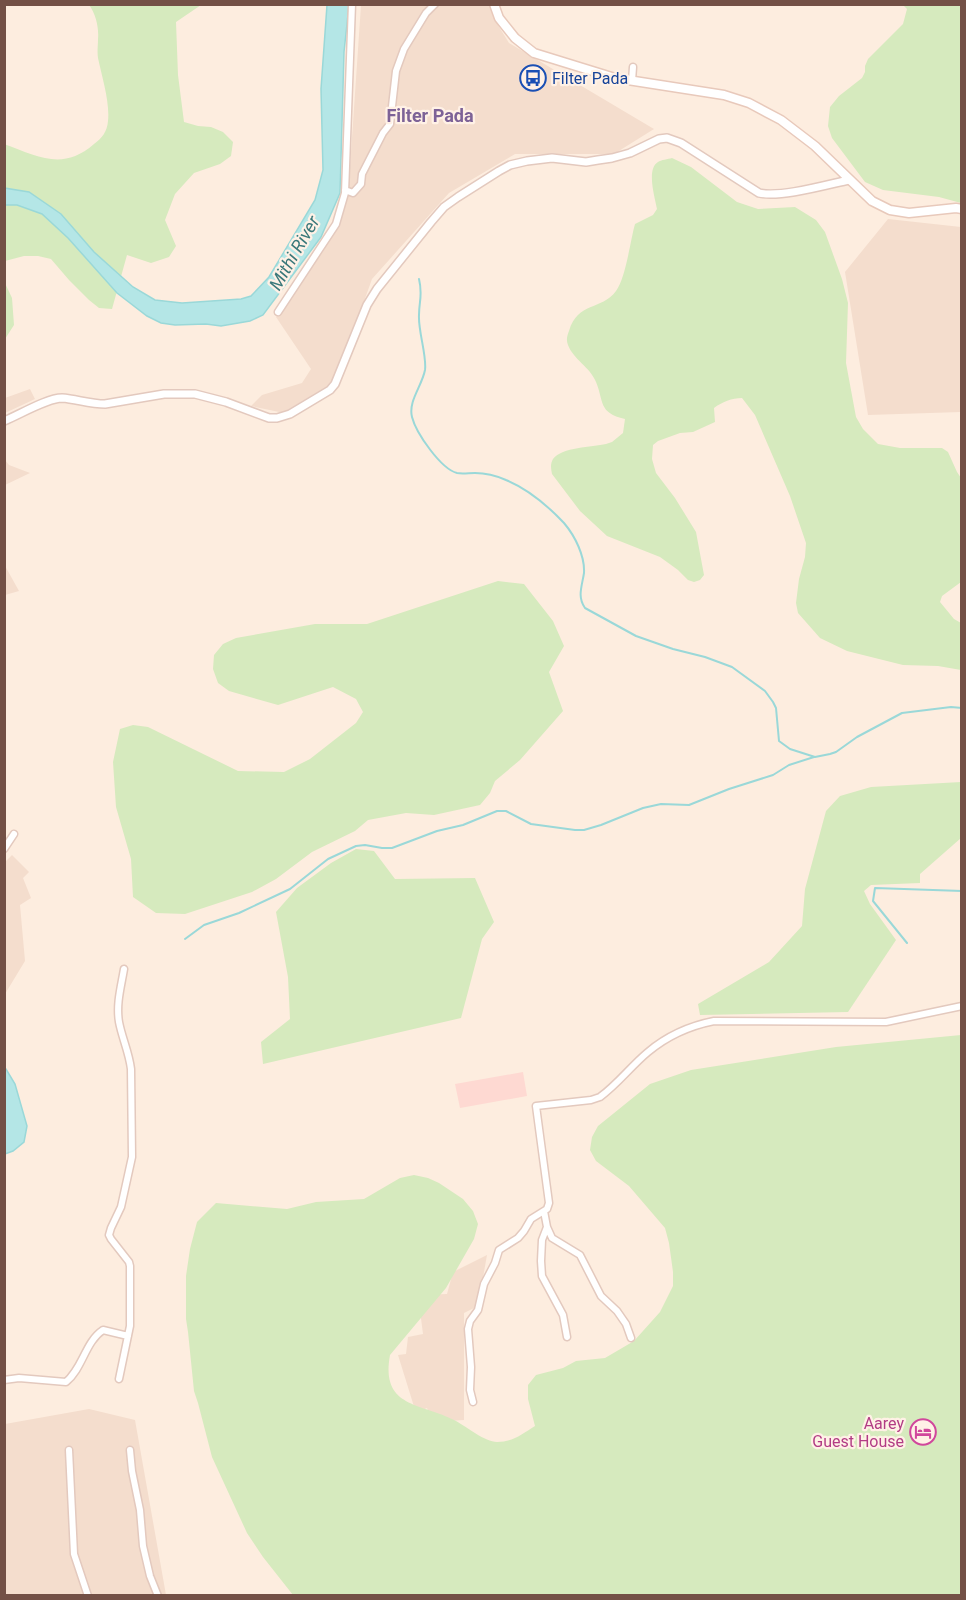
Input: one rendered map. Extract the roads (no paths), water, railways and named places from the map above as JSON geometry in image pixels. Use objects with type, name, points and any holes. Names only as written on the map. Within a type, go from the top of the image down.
[{"type":"main road","points":[[494,4],[499,18],[515,38],[534,53],[615,78],[724,95],[749,103],[781,120],[815,146],[872,201],[890,210],[909,213],[962,209]]},
{"type":"street","points":[[278,312],[336,224],[345,190],[352,4]]},
{"type":"street","points":[[345,190],[352,193],[361,184],[362,174],[390,124],[396,71],[404,49],[426,13],[435,4]]},
{"type":"street","points":[[632,81],[633,67]]},
{"type":"street","points":[[4,421],[50,400],[61,398],[105,404],[164,394],[195,394],[226,402],[269,418],[290,414],[330,390],[335,384],[367,304],[386,276],[430,222],[444,207],[458,197],[510,165],[552,158],[586,162],[612,158],[667,138],[681,143],[759,193],[767,195],[849,180]]},
{"type":"street","points":[[4,849],[14,834]]},
{"type":"street","points":[[119,1379],[130,1326],[130,1266],[109,1235],[122,1207],[132,1157],[130,1057],[119,1021],[119,992],[124,969]]},
{"type":"street","points":[[473,1402],[470,1390],[468,1329],[470,1321],[478,1310],[484,1284],[499,1250],[518,1238],[531,1219],[547,1209],[549,1203],[536,1106],[600,1097],[660,1042],[695,1025],[714,1021],[886,1022],[962,1006]]},
{"type":"street","points":[[544,1211],[552,1238],[580,1255],[601,1296],[617,1311],[626,1324],[631,1338]]},
{"type":"street","points":[[547,1227],[542,1240],[542,1276],[563,1315],[567,1337]]},
{"type":"street","points":[[4,1380],[19,1378],[66,1382],[73,1376],[96,1335],[102,1330],[128,1336]]},
{"type":"street","points":[[69,1450],[74,1554],[88,1596]]},
{"type":"street","points":[[130,1450],[140,1510],[143,1546],[150,1576],[159,1596]]},
{"type":"water","name":"Mithi River","points":[[327,5],[349,5],[344,52],[340,193],[321,237],[263,315],[250,321],[221,326],[161,323],[147,316],[117,293],[68,238],[42,214],[17,205],[5,205],[4,188],[29,192],[61,214],[94,252],[133,287],[155,300],[182,303],[241,299],[251,296],[269,277],[315,200],[323,170],[321,89]]},
{"type":"water","points":[[4,1069],[15,1084],[27,1126],[24,1142],[5,1154]]},
{"type":"waterway","points":[[419,279],[421,294],[419,321],[425,370],[411,411],[418,432],[430,450],[451,470],[459,473],[491,475],[514,484],[537,498],[564,523],[572,534],[583,560],[581,596],[585,608],[636,636],[732,667],[765,691],[773,702],[776,708],[779,741],[790,749],[815,757],[836,752],[857,737],[902,713],[951,707],[962,708]]},
{"type":"waterway","points":[[185,939],[204,925],[239,913],[290,889],[328,859],[356,846],[392,848],[437,831],[463,825],[497,811],[506,811],[531,824],[584,830],[643,808],[661,804],[689,805],[773,775],[789,765],[814,757]]},
{"type":"waterway","points":[[907,943],[873,901],[875,888],[962,891]]},
{"type":"place","name":"Filter Pada","points":[[533,78]]},
{"type":"place","name":"Aarey Guest House","points":[[923,1432]]},
{"type":"district","name":"Filter Pada","points":[[430,115]]}]
